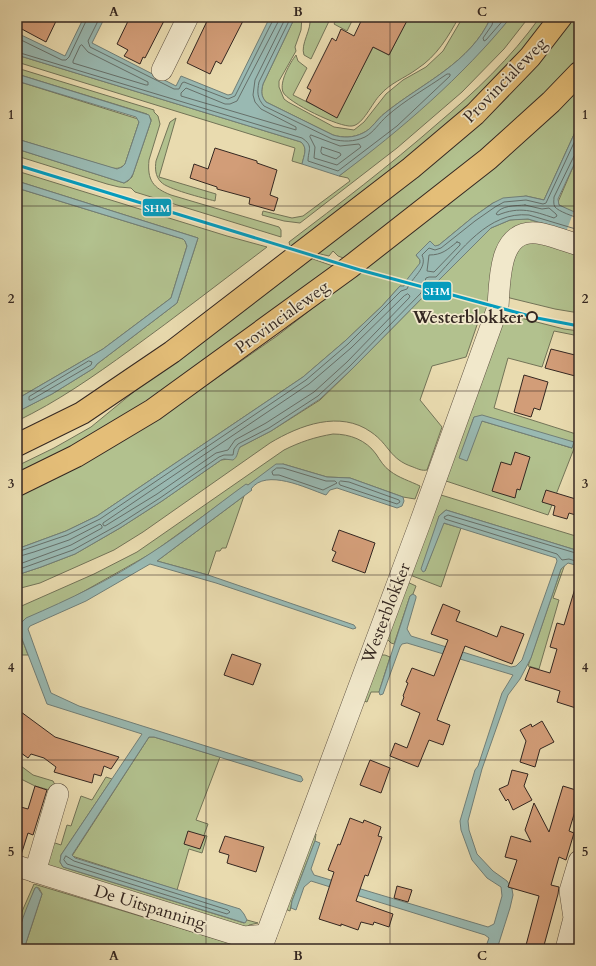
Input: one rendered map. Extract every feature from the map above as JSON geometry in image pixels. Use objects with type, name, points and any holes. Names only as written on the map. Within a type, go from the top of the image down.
[{"type":"main road","name":"Provincialeweg","points":[[17,445],[82,413],[172,352],[411,168],[475,114],[530,57],[561,17]]},
{"type":"main road","name":"Provincialeweg","points":[[17,485],[76,456],[153,410],[310,296],[392,235],[488,159],[551,102],[579,72]]},
{"type":"street","points":[[162,70],[188,17]]},
{"type":"street","name":"Westerblokker","points":[[263,942],[420,523],[498,307],[500,274],[506,251],[512,241],[523,235],[537,233],[574,244]]},
{"type":"street","name":"De Uitspanning","points":[[58,794],[26,869],[263,942]]},
{"type":"street","points":[[566,949],[574,918],[570,891],[579,861]]},
{"type":"green space","points":[[295,17],[302,17],[301,30],[295,47],[296,51],[279,81],[279,87],[284,99],[334,127],[354,130],[364,122],[386,94],[403,80],[426,67],[443,51],[463,17],[491,17],[482,33],[458,60],[399,102],[366,131],[352,137],[340,137],[266,102],[262,96],[263,84]]},
{"type":"green space","points":[[310,17],[331,17],[311,59],[304,55],[303,51]]},
{"type":"green space","points":[[338,17],[354,17],[347,31],[334,24]]},
{"type":"green space","points":[[408,17],[459,17],[446,39],[436,52],[424,64],[384,91],[364,118],[356,125],[346,126],[314,114],[294,102],[283,92],[282,83],[288,68],[296,55],[298,61],[307,68],[293,95],[337,117],[373,47],[389,55]]},
{"type":"green space","points":[[511,17],[529,17],[504,49],[462,92],[397,148],[300,223],[284,221],[262,215],[263,211],[292,218],[303,216],[350,181],[348,178],[339,176],[374,148],[483,49]]},
{"type":"green space","points":[[540,17],[550,17],[491,84],[437,135],[293,247],[290,246],[289,242],[382,170],[465,100],[517,47]]},
{"type":"green space","points":[[574,17],[579,17],[579,60],[572,69],[512,127],[346,259],[338,256],[333,251],[329,256],[316,253],[549,48]]},
{"type":"green space","points":[[17,55],[301,142],[305,149],[302,164],[292,161],[295,148],[17,62]]},
{"type":"green space","points":[[17,68],[154,110],[158,116],[160,124],[149,160],[149,173],[152,182],[156,186],[171,195],[279,227],[281,230],[281,237],[135,192],[131,188],[107,184],[17,156],[17,149],[124,183],[132,177],[151,119],[147,114],[17,74]]},
{"type":"green space","points":[[17,81],[138,119],[139,122],[125,164],[119,168],[112,168],[17,139]]},
{"type":"green space","points":[[579,87],[579,126],[544,200],[526,196],[493,203],[473,217],[439,245],[435,247],[430,242],[416,255],[420,260],[420,264],[404,287],[400,286],[382,306],[345,341],[303,377],[97,516],[66,531],[17,549],[17,495],[158,419],[277,336],[363,269]]},
{"type":"green space","points":[[176,118],[159,177],[216,194],[215,201],[170,188],[161,182],[157,175],[156,161],[170,122]]},
{"type":"green space","points":[[579,153],[579,205],[574,213],[559,205],[558,202]]},
{"type":"green space","points":[[17,171],[267,247],[103,369],[61,397],[17,421],[17,412],[52,394],[94,368],[97,364],[177,303],[198,238],[17,181]]},
{"type":"green space","points":[[17,188],[183,239],[187,246],[171,298],[103,349],[17,399]]},
{"type":"green space","points":[[528,219],[566,230],[529,228],[489,309],[477,325],[466,357],[432,366],[420,400],[442,427],[427,470],[418,469],[405,464],[394,456],[377,437],[359,425],[333,421],[320,422],[282,436],[270,443],[143,532],[114,550],[40,583],[17,589],[17,575],[75,554],[120,528],[162,501],[221,460],[229,459],[240,447],[271,431],[320,400],[427,293],[429,281],[473,245],[491,228],[510,220]]},
{"type":"green space","points":[[525,239],[579,248],[579,313],[555,309],[507,296],[505,274]]},
{"type":"green space","points":[[310,258],[333,266],[183,379],[82,442],[17,474],[17,466],[54,448],[91,427],[158,372]]},
{"type":"green space","points":[[501,313],[564,329],[579,331],[579,336],[554,331],[542,367],[508,358],[494,408],[576,434],[575,446],[548,515],[446,481]],"holes":[[[474,417],[572,448],[482,421],[460,458]]]},
{"type":"green space","points":[[333,434],[345,435],[357,439],[372,449],[382,463],[397,476],[420,486],[415,499],[403,497],[350,478],[327,477],[283,464],[246,485],[152,553],[72,598],[19,631],[28,655],[17,655],[17,608],[94,574],[137,552],[284,450],[308,440]]},
{"type":"green space","points":[[441,495],[579,537],[579,551],[446,510],[439,516],[425,571],[443,523],[461,528],[441,587],[410,575],[439,496]]},
{"type":"green space","points":[[244,496],[226,548],[216,551],[208,575],[157,561]]},
{"type":"green space","points":[[565,564],[553,598],[559,600],[539,669],[528,666],[561,569]]},
{"type":"green space","points":[[405,581],[416,586],[413,594],[410,596],[394,644],[385,637]]},
{"type":"green space","points":[[378,655],[390,657],[379,692],[371,692],[367,702],[364,701]]},
{"type":"green space","points":[[149,737],[154,737],[220,757],[196,820],[208,824],[204,835],[207,836],[202,853],[189,849],[177,890],[72,856]]},
{"type":"green space","points":[[17,763],[33,775],[53,781],[55,785],[53,791],[35,786],[17,777]]},
{"type":"green space","points":[[106,777],[112,779],[61,855],[60,862],[63,867],[244,923],[247,920],[258,923],[249,925],[248,930],[49,869],[45,859],[52,842],[61,845],[67,825],[71,826],[81,796],[92,800]]},
{"type":"green space","points":[[315,834],[315,841],[292,901],[290,911],[285,909]]},
{"type":"green space","points":[[34,884],[236,945],[243,949],[139,949],[132,947],[131,949],[22,949],[25,946],[42,894],[39,888],[35,888],[17,938],[17,923]]},
{"type":"water","points":[[84,17],[105,17],[92,43],[176,86],[181,76],[228,95],[232,94],[270,17],[295,17],[263,84],[262,96],[266,102],[333,135],[340,137],[352,137],[366,131],[399,102],[458,60],[482,33],[491,17],[511,17],[452,81],[386,140],[339,176],[302,164],[305,149],[301,142],[17,55],[17,33],[65,56]]},
{"type":"water","points":[[17,74],[149,115],[151,121],[130,179],[124,183],[17,149],[17,139],[117,169],[125,164],[139,122],[136,117],[17,81]]},
{"type":"water","points":[[579,126],[579,154],[558,199],[559,205],[579,214],[579,234],[528,219],[510,220],[491,228],[437,282],[429,281],[427,293],[353,368],[320,399],[271,431],[240,447],[235,459],[221,460],[120,528],[75,554],[17,575],[17,549],[66,531],[97,516],[303,377],[345,341],[382,306],[400,286],[404,286],[405,282],[420,263],[420,260],[416,255],[430,241],[435,246],[439,245],[473,217],[503,198],[526,196],[544,200]]},
{"type":"water","points":[[17,181],[198,238],[177,303],[97,364],[94,368],[52,394],[17,412],[17,399],[103,349],[171,298],[187,246],[183,239],[17,188]]},
{"type":"water","points":[[482,415],[574,442],[572,448],[482,421],[467,461],[459,458],[474,417]]},
{"type":"water","points":[[276,464],[283,464],[327,477],[350,478],[403,497],[404,501],[402,506],[397,508],[337,488],[330,490],[326,495],[297,484],[276,480],[266,480],[258,483],[251,489],[252,490],[157,561],[208,575],[354,625],[356,628],[353,629],[216,583],[150,564],[86,601],[30,626],[28,629],[51,693],[79,706],[301,776],[303,780],[301,782],[154,737],[149,737],[72,855],[75,858],[240,909],[247,920],[245,923],[63,867],[60,862],[61,855],[142,734],[47,704],[19,631],[21,623],[26,618],[90,588],[136,562],[175,537],[246,484],[248,485]]},
{"type":"water","points":[[446,510],[579,551],[579,566],[568,563],[561,569],[531,658],[520,679],[508,695],[482,769],[468,821],[469,830],[477,854],[493,871],[507,881],[512,889],[513,895],[510,908],[497,949],[485,949],[489,938],[485,935],[311,881],[304,887],[296,910],[291,908],[292,901],[315,841],[320,843],[311,869],[314,875],[488,927],[494,924],[502,896],[501,887],[487,878],[472,860],[461,830],[460,821],[475,770],[478,766],[502,693],[513,675],[407,643],[402,644],[400,647],[383,694],[380,695],[379,692],[410,596],[413,594],[416,598],[407,629],[411,636],[511,667],[516,666],[522,660],[557,561],[556,558],[444,523],[425,571],[423,572],[421,569],[439,516]]},
{"type":"water","points":[[37,887],[42,894],[25,946],[22,949],[17,949],[17,941],[23,918],[35,888]]},
{"type":"pier","points":[[574,211],[579,212],[578,236],[566,232]]},
{"type":"building","points":[[23,17],[58,17],[46,42],[18,27]]},
{"type":"building","points":[[130,17],[166,17],[145,58],[143,57],[140,64],[124,56],[128,50],[117,44]]},
{"type":"building","points":[[209,17],[245,17],[221,64],[216,61],[210,74],[187,63]]},
{"type":"building","points":[[363,17],[409,17],[389,55],[373,47],[337,118],[306,101],[311,90],[307,88],[332,38],[336,41],[341,29],[354,36]]},
{"type":"building","points":[[215,148],[257,161],[257,163],[277,170],[270,195],[278,198],[274,211],[249,204],[250,198],[217,189],[217,187],[190,178],[194,164],[208,169]]},
{"type":"building","points":[[551,349],[579,356],[579,377],[545,368]]},
{"type":"building","points":[[524,375],[548,382],[540,410],[534,408],[531,417],[514,412]]},
{"type":"building","points":[[515,452],[530,457],[520,490],[517,489],[515,498],[492,491],[501,462],[511,465]]},
{"type":"building","points":[[546,490],[579,500],[579,516],[569,513],[567,519],[553,515],[555,506],[542,502]]},
{"type":"building","points":[[339,530],[375,543],[365,573],[332,561],[336,552],[332,550]]},
{"type":"building","points":[[576,585],[579,586],[579,709],[557,702],[560,691],[525,680],[530,667],[550,673],[557,649],[550,647],[557,623],[564,625]]},
{"type":"building","points":[[443,604],[460,611],[456,621],[497,637],[501,626],[524,634],[512,664],[465,646],[437,720],[450,725],[443,745],[429,740],[418,767],[390,756],[395,743],[407,748],[420,713],[401,705],[408,683],[406,682],[412,668],[434,676],[448,640],[431,634]]},
{"type":"building","points":[[232,654],[261,664],[253,685],[224,675]]},
{"type":"building","points":[[17,709],[55,737],[119,757],[111,769],[104,766],[101,776],[94,774],[92,783],[54,772],[56,767],[44,758],[31,754],[28,758],[17,750]]},
{"type":"building","points":[[542,721],[554,742],[540,749],[535,767],[520,762],[526,741],[520,730],[531,724],[532,727]]},
{"type":"building","points":[[370,760],[390,768],[381,793],[360,785]]},
{"type":"building","points":[[512,770],[528,774],[524,786],[532,800],[513,810],[508,799],[506,801],[499,789],[508,785]]},
{"type":"building","points":[[35,786],[47,790],[33,835],[28,833],[21,855],[17,854],[17,806],[28,809]]},
{"type":"building","points":[[563,786],[579,791],[579,798],[569,831],[574,833],[566,860],[559,857],[551,885],[559,887],[543,949],[525,949],[539,896],[508,887],[517,860],[505,857],[511,836],[531,842],[525,830],[534,803],[549,832]]},
{"type":"building","points":[[350,818],[363,823],[364,820],[381,827],[378,836],[382,837],[368,876],[365,875],[356,901],[393,914],[389,927],[374,922],[373,925],[361,922],[358,930],[319,919],[334,872],[328,870],[338,844],[340,845]]},
{"type":"building","points":[[188,831],[205,836],[200,849],[184,844]]},
{"type":"building","points":[[225,836],[264,847],[256,872],[227,863],[229,855],[219,852]]},
{"type":"building","points":[[397,886],[412,890],[408,902],[394,898]]},
{"type":"transit line","name":"SHM","points":[[17,165],[360,270],[537,318],[579,326]]},
{"type":"place","name":"Westerblokker","points":[[532,317]]}]
